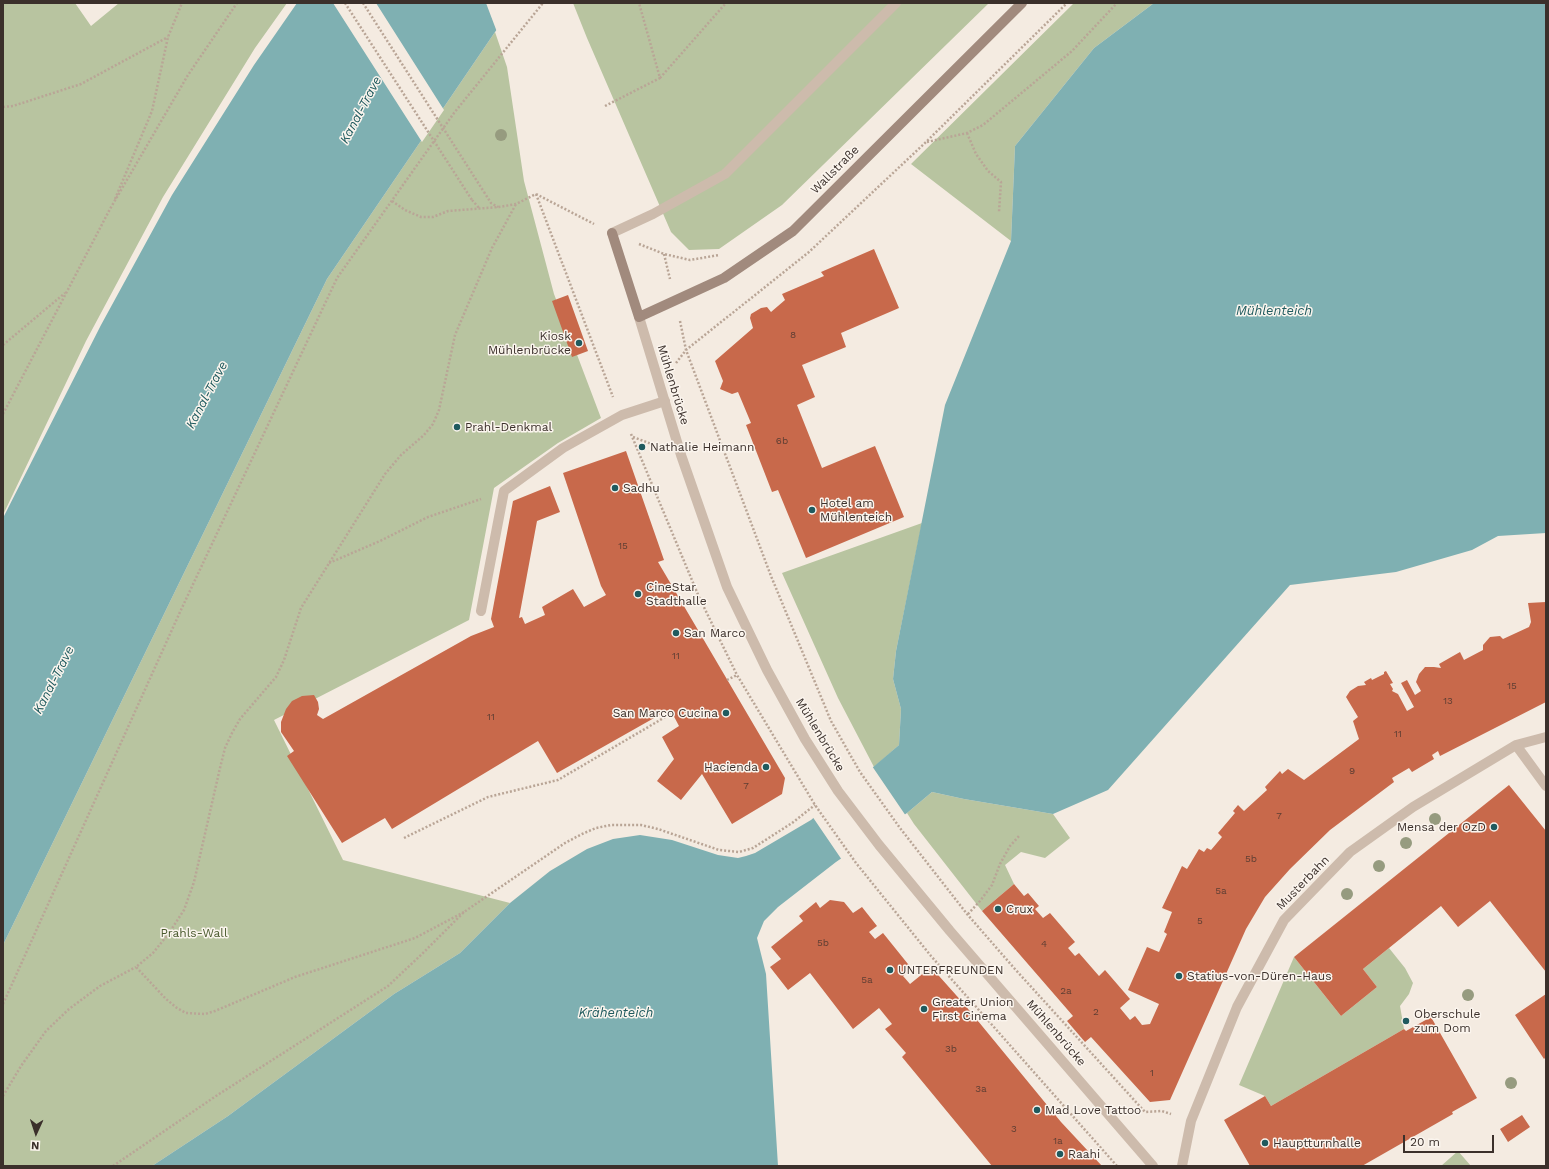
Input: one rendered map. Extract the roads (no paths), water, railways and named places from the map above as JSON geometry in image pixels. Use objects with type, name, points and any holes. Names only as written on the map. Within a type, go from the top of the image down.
[{"type":"main road","name":"Wallstraße","points":[[639,317],[724,278],[793,231],[1022,3]]},
{"type":"main road","name":"Mühlenbrücke","points":[[612,233],[639,317]]},
{"type":"street","points":[[612,233],[653,214],[725,174],[896,3]]},
{"type":"street","name":"Mühlenbrücke","points":[[639,317],[681,455],[726,587],[767,670],[806,739],[838,790],[879,845],[950,931],[1152,1166]]},
{"type":"street","points":[[481,611],[504,491],[563,448],[622,415],[665,401]]},
{"type":"street","name":"Musterbahn","points":[[1182,1166],[1191,1121],[1237,1007],[1284,920],[1350,852],[1414,807],[1516,745],[1546,737]]},
{"type":"street","points":[[1516,745],[1546,786]]},
{"type":"water","name":"Kanal-Trave","points":[[297,3],[517,3],[495,32],[327,279],[3,945],[3,518],[101,325],[172,195],[254,65]]},
{"type":"water","name":"Mühlenteich","points":[[1154,3],[1546,3],[1546,533],[1498,536],[1472,550],[1396,572],[1290,585],[1108,790],[1053,814],[932,792],[907,813],[836,862],[778,907],[764,921],[757,938],[766,974],[778,1166],[152,1166],[228,1116],[394,994],[460,953],[510,903],[550,871],[587,849],[613,839],[640,835],[672,840],[718,855],[738,858],[755,853],[811,820],[899,745],[901,709],[893,679],[896,651],[945,405],[1011,241],[1015,146],[1094,48]]},
{"type":"place","name":"Kiosk Mühlenbrücke","points":[[579,343]]},
{"type":"place","name":"Prahl-Denkmal","points":[[457,427]]},
{"type":"place","name":"Nathalie Heimann","points":[[642,447]]},
{"type":"place","name":"Sadhu","points":[[615,488]]},
{"type":"place","name":"Hotel am Mühlenteich","points":[[812,510]]},
{"type":"place","name":"CineStar Stadthalle","points":[[638,594]]},
{"type":"place","name":"San Marco","points":[[676,633]]},
{"type":"place","name":"San Marco Cucina","points":[[726,713]]},
{"type":"place","name":"Hacienda","points":[[766,767]]},
{"type":"place","name":"Mensa der OzD","points":[[1494,827]]},
{"type":"place","name":"Crux","points":[[998,909]]},
{"type":"place","name":"UNTERFREUNDEN","points":[[890,970]]},
{"type":"place","name":"Statius-von-Düren-Haus","points":[[1179,976]]},
{"type":"place","name":"Greater Union First Cinema","points":[[924,1009]]},
{"type":"place","name":"Oberschule zum Dom","points":[[1406,1021]]},
{"type":"place","name":"Mad Love Tattoo","points":[[1037,1110]]},
{"type":"place","name":"Hauptturnhalle","points":[[1265,1143]]},
{"type":"place","name":"Raahi","points":[[1060,1154]]},
{"type":"park label","name":"Prahls-Wall","points":[[194,933]]},
{"type":"water label","name":"Krähenteich","points":[[616,1013]]}]
